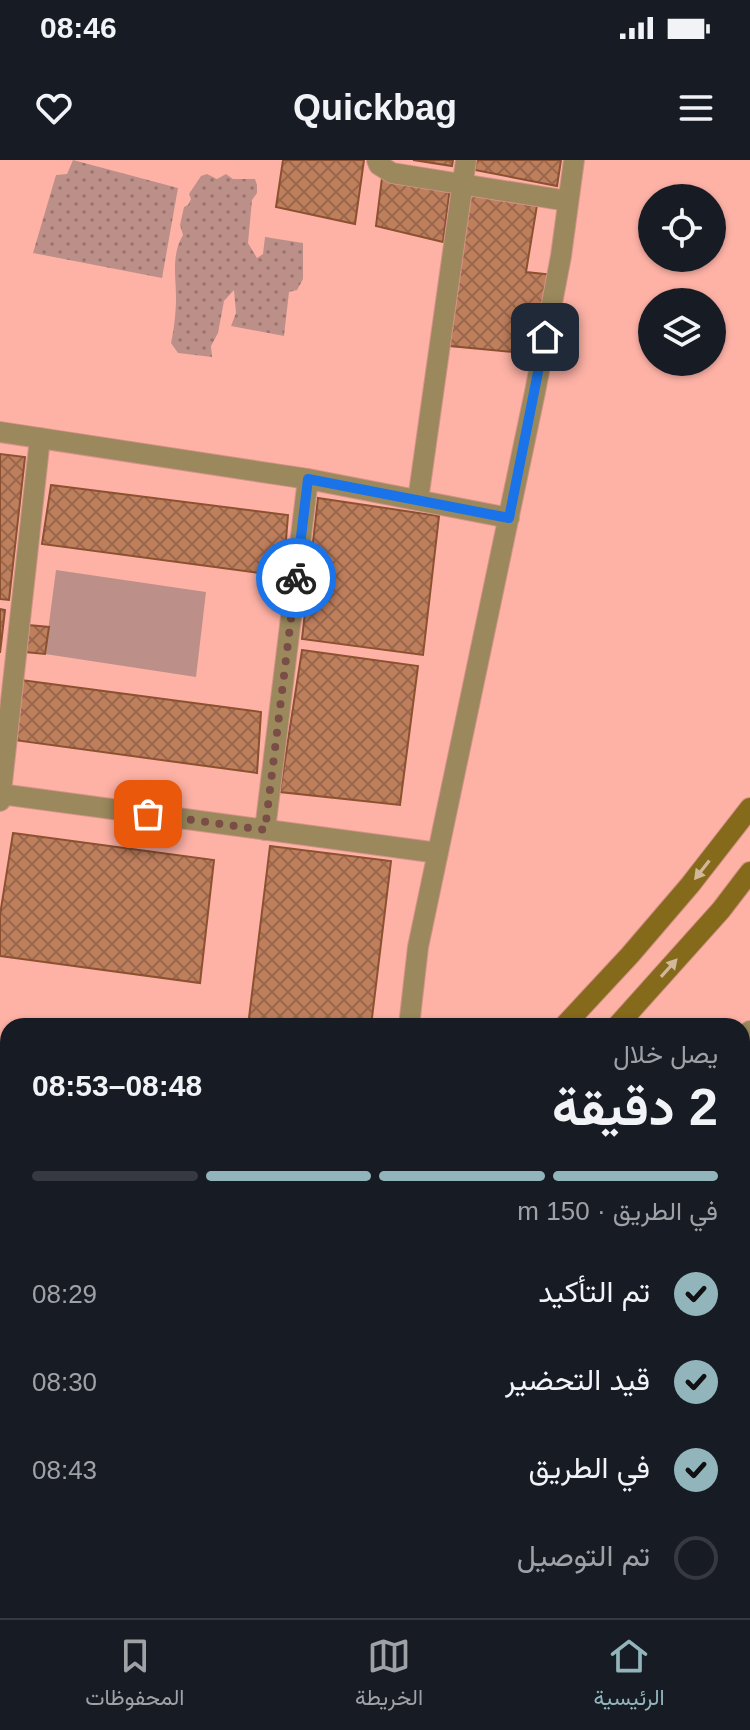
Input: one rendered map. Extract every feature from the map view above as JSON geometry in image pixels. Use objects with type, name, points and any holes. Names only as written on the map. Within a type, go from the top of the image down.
[{"type":"street","points":[[377,160],[379,165],[392,173],[568,201]]},
{"type":"street","points":[[418,500],[466,160]]},
{"type":"street","points":[[410,1018],[418,947],[509,518],[549,316],[574,160]]},
{"type":"street","points":[[0,432],[308,479],[509,518]]},
{"type":"street","points":[[0,801],[40,438]]},
{"type":"street","points":[[265,830],[308,479]]},
{"type":"street","points":[[0,794],[438,853]]},
{"type":"street","points":[[571,1018],[690,885],[750,808]]},
{"type":"street","points":[[624,1018],[721,910],[750,872]]},
{"type":"shaded area","points":[[73,160],[178,188],[162,278],[33,253],[56,175],[67,174]]},
{"type":"shaded area","points":[[207,174],[217,179],[226,174],[233,179],[255,179],[257,193],[252,200],[248,243],[257,258],[263,254],[265,237],[303,243],[303,279],[297,290],[289,292],[284,336],[231,326],[236,313],[234,290],[224,301],[218,333],[211,346],[212,357],[178,353],[171,343],[176,309],[176,258],[183,235],[180,225],[184,207],[191,199],[189,194],[201,176]]},
{"type":"shaded area","points":[[56,570],[206,592],[196,677],[45,654]]},
{"type":"building","points":[[283,160],[364,160],[355,224],[276,207]]},
{"type":"building","points":[[413,160],[453,160],[452,166]]},
{"type":"building","points":[[476,160],[561,160],[557,186],[475,170]]},
{"type":"building","points":[[382,178],[450,188],[443,242],[376,226]]},
{"type":"building","points":[[465,194],[537,205],[526,272],[555,275],[524,353],[450,346]]},
{"type":"building","points":[[0,454],[25,457],[9,600],[0,599]]},
{"type":"building","points":[[51,485],[288,515],[283,576],[42,544]]},
{"type":"building","points":[[318,498],[439,516],[423,655],[302,639]]},
{"type":"building","points":[[0,609],[5,610],[0,653]]},
{"type":"building","points":[[28,625],[49,627],[45,654],[25,652]]},
{"type":"building","points":[[302,650],[418,666],[400,805],[280,792]]},
{"type":"building","points":[[21,680],[261,712],[257,773],[14,740]]},
{"type":"building","points":[[13,833],[214,860],[200,983],[0,956],[0,915]]},
{"type":"building","points":[[270,846],[391,861],[372,1018],[249,1018]]},
{"type":"way so far","points":[[148,814],[265,830],[296,578]]},
{"type":"route","points":[[296,578],[308,479],[509,518],[545,337]]}]
